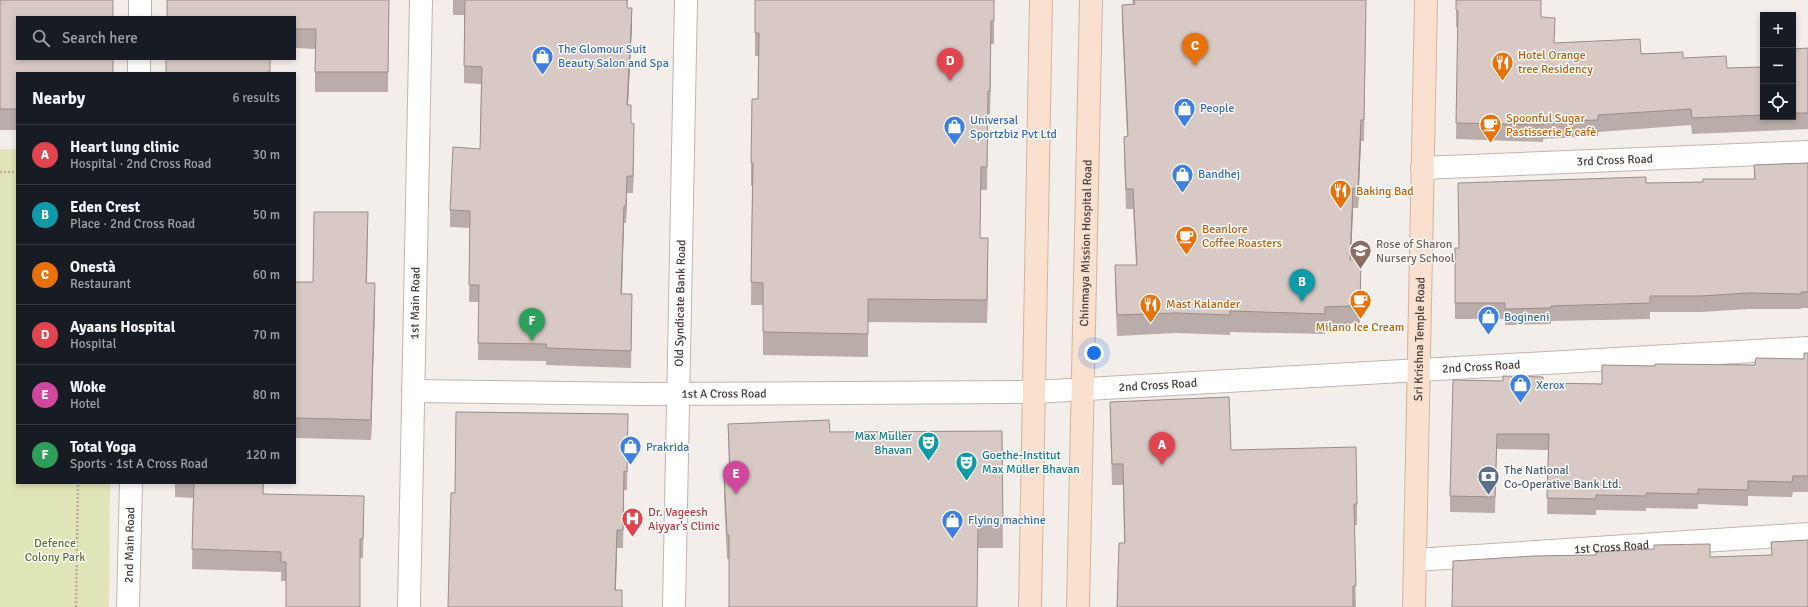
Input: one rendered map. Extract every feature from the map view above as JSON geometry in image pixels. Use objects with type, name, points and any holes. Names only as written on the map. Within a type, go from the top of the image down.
[{"type":"main road","points":[[1030,607],[1041,0]]},
{"type":"main road","name":"Chinmaya Mission Hospital Road","points":[[1078,607],[1084,390],[1090,0]]},
{"type":"main road","name":"Sri Krishna Temple Road","points":[[1414,607],[1426,0]]},
{"type":"street","points":[[140,0],[140,16]]},
{"type":"street","name":"1st Main Road","points":[[409,607],[421,0]]},
{"type":"street","name":"Old Syndicate Bank Road","points":[[674,607],[686,0]]},
{"type":"street","points":[[139,60],[139,72]]},
{"type":"street","name":"3rd Cross Road","points":[[1422,168],[1808,152]]},
{"type":"street","name":"2nd Cross Road","points":[[1034,392],[1808,348]]},
{"type":"street","name":"1st A Cross Road","points":[[413,391],[679,393],[1034,392]]},
{"type":"street","name":"2nd Main Road","points":[[128,607],[131,484]]},
{"type":"street","name":"1st Cross Road","points":[[1414,560],[1808,534]]},
{"type":"path","points":[[0,172],[16,172]]},
{"type":"path","points":[[76,607],[78,484]]},
{"type":"green space","name":"Defence Colony Park","points":[[0,149],[16,149],[16,484],[110,484],[109,607],[0,607]]},
{"type":"building","points":[[0,0],[113,0],[113,16],[16,16],[16,60],[113,60],[113,72],[16,72],[16,109],[0,109]]},
{"type":"building","points":[[167,0],[389,0],[388,72],[315,72],[316,29],[296,29],[296,16],[167,16]]},
{"type":"building","points":[[465,0],[627,0],[627,8],[632,8],[627,105],[631,105],[631,123],[634,124],[633,176],[627,176],[626,206],[624,206],[621,294],[632,294],[631,351],[546,348],[546,344],[478,343],[479,285],[469,285],[470,211],[450,210],[453,147],[480,149],[482,67],[464,66]]},
{"type":"building","points":[[755,0],[994,0],[994,21],[991,21],[990,91],[988,91],[987,167],[981,167],[980,238],[988,238],[987,300],[868,299],[868,334],[763,332],[763,283],[751,282],[753,163],[751,163],[752,99],[758,99],[759,33],[755,33]]},
{"type":"building","points":[[1134,0],[1366,0],[1364,120],[1361,120],[1358,188],[1353,188],[1350,260],[1361,260],[1360,303],[1351,302],[1351,306],[1325,307],[1325,314],[1230,311],[1230,315],[1176,313],[1117,315],[1115,265],[1137,265],[1133,189],[1126,189],[1124,137],[1128,136],[1122,5],[1135,4]]},
{"type":"building","points":[[1456,0],[1541,0],[1541,17],[1555,18],[1554,43],[1640,39],[1641,54],[1683,52],[1683,58],[1726,56],[1727,68],[1760,67],[1760,115],[1692,118],[1691,109],[1598,115],[1598,120],[1543,122],[1543,125],[1456,123],[1458,11],[1456,10]]},
{"type":"building","points":[[1808,48],[1808,113],[1796,113],[1796,49]]},
{"type":"building","points":[[166,60],[270,60],[270,72],[166,72]]},
{"type":"building","points":[[1808,163],[1808,292],[1801,292],[1801,294],[1748,293],[1701,296],[1650,296],[1650,303],[1551,306],[1551,308],[1505,309],[1505,303],[1455,303],[1455,248],[1459,248],[1458,183],[1646,177],[1646,183],[1703,182],[1703,179],[1755,179],[1754,165]]},
{"type":"building","points":[[314,212],[368,212],[366,283],[375,283],[371,420],[296,418],[296,282],[313,282]]},
{"type":"building","points":[[1804,353],[1808,353],[1808,476],[1793,476],[1792,482],[1748,481],[1748,490],[1698,489],[1698,494],[1646,493],[1646,496],[1596,495],[1596,499],[1547,498],[1549,434],[1497,434],[1495,497],[1450,496],[1453,380],[1503,381],[1503,376],[1543,377],[1543,383],[1602,384],[1602,365],[1755,365],[1756,358],[1804,359]]},
{"type":"building","points":[[1229,397],[1231,450],[1356,447],[1357,504],[1354,504],[1356,586],[1353,586],[1353,607],[1117,607],[1119,543],[1125,543],[1123,464],[1112,464],[1110,402]]},
{"type":"building","points":[[456,412],[628,414],[627,472],[624,471],[623,530],[617,530],[615,590],[622,590],[622,607],[448,607],[451,493],[455,493]]},
{"type":"building","points":[[829,420],[830,432],[1002,431],[1003,525],[978,525],[977,607],[729,607],[729,535],[727,535],[724,474],[730,473],[728,424]]},
{"type":"building","points":[[194,484],[263,484],[263,494],[364,496],[363,539],[360,539],[360,607],[286,607],[286,562],[281,562],[281,552],[192,549]]},
{"type":"building","points":[[1808,540],[1808,607],[1452,607],[1453,561],[1533,556],[1596,555],[1596,552],[1654,549],[1654,545],[1710,544],[1710,557],[1772,555],[1771,542]]},
{"type":"place","name":"Onestà","points":[[1195,66]]},
{"type":"place","name":"The Glomour Suit Beauty Salon and Spa","points":[[542,76]]},
{"type":"place","name":"Ayaans Hospital","points":[[950,81]]},
{"type":"place","name":"Hotel Orange tree Residency","points":[[1503,82]]},
{"type":"place","name":"People","points":[[1185,128]]},
{"type":"place","name":"Spoonful Sugar Pastisserie & cafè","points":[[1491,144]]},
{"type":"place","name":"Universal Sportzbiz Pvt Ltd","points":[[955,146]]},
{"type":"place","name":"Bandhej","points":[[1183,194]]},
{"type":"place","name":"Baking Bad","points":[[1340,210]]},
{"type":"place","name":"Beanlore Coffee Roasters","points":[[1186,256]]},
{"type":"place","name":"Rose of Sharon Nursery School","points":[[1360,270]]},
{"type":"place","name":"Eden Crest","points":[[1302,302]]},
{"type":"place","name":"Milano Ice Cream","points":[[1360,320]]},
{"type":"place","name":"Mast Kalander","points":[[1151,324]]},
{"type":"place","name":"Bogineni","points":[[1488,336]]},
{"type":"place","name":"Total Yoga","points":[[532,341]]},
{"type":"place","name":"Xerox","points":[[1520,404]]},
{"type":"place","name":"Max Muller Bhavan","points":[[928,462]]},
{"type":"place","name":"Heart lung clinic","points":[[1162,465]]},
{"type":"place","name":"Prakrida","points":[[630,466]]},
{"type":"place","name":"Goethe-Institut Max Müller Bhavan","points":[[967,482]]},
{"type":"place","name":"Woke","points":[[736,494]]},
{"type":"place","name":"The National Co-Operative Bank Ltd.","points":[[1488,496]]},
{"type":"place","name":"Dr. Vageesh Aiyyar's Clinic","points":[[632,538]]},
{"type":"place","name":"Flying machine","points":[[953,540]]}]
